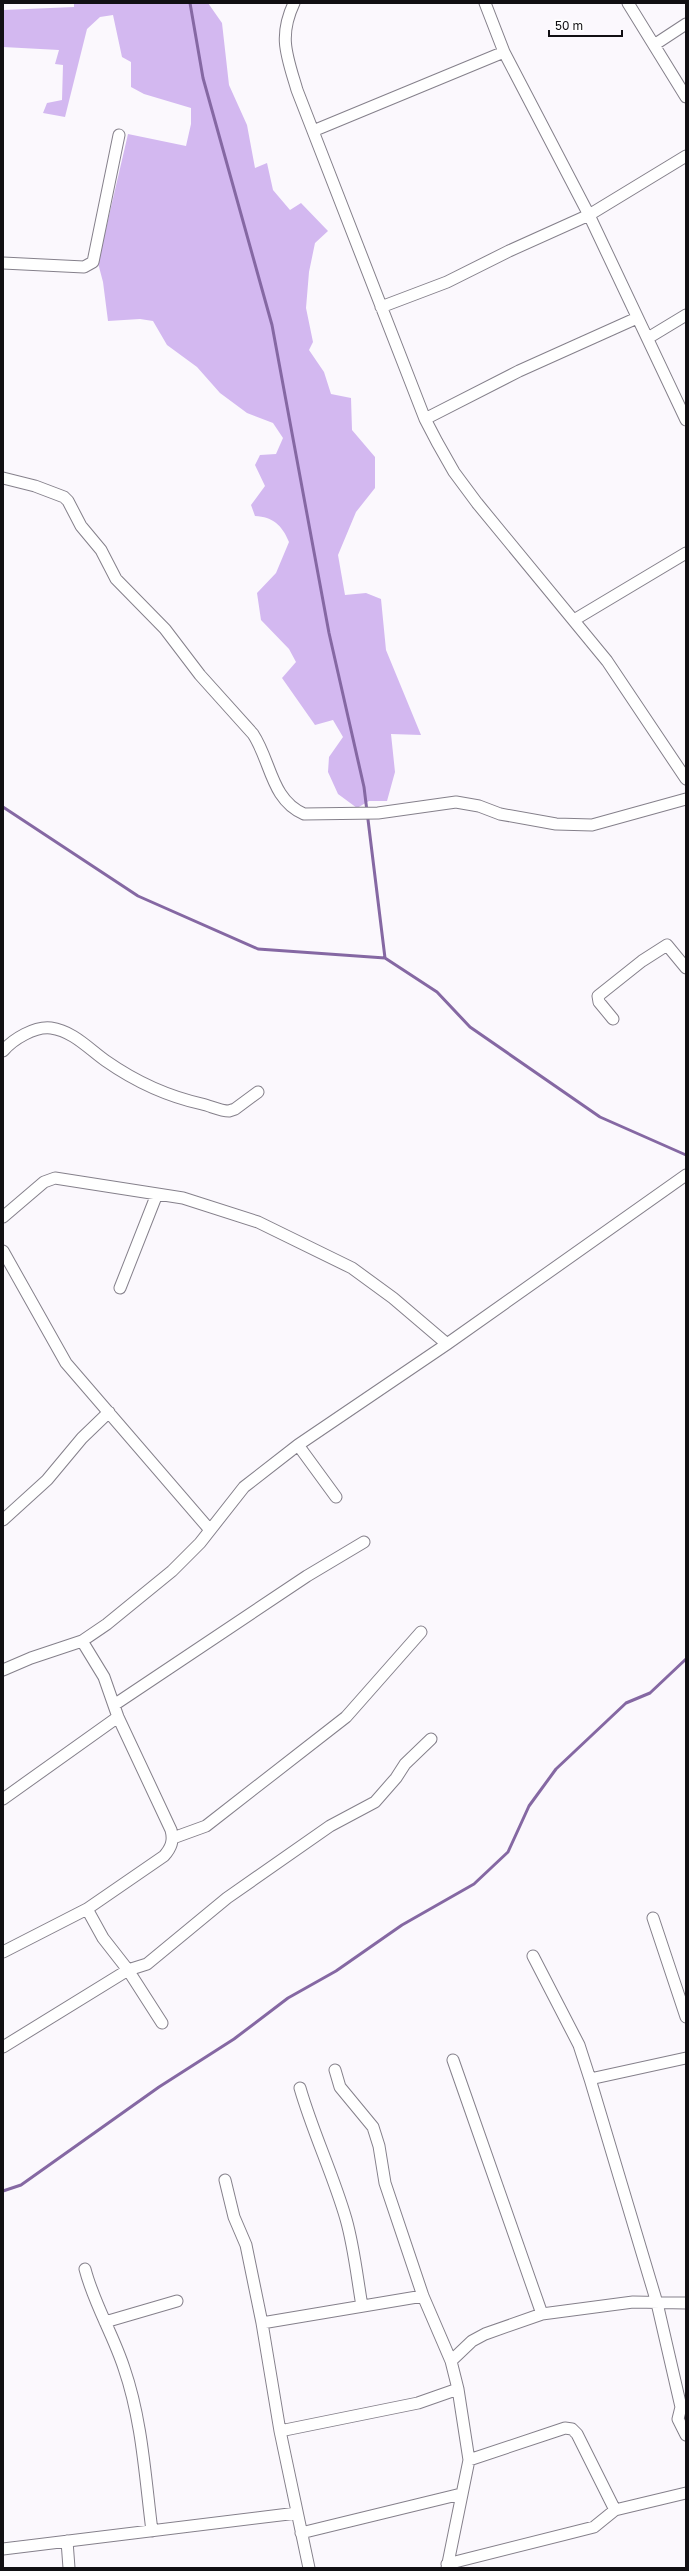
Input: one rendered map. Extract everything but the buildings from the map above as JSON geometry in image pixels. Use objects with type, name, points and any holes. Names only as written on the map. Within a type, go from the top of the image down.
[{"type":"street","points":[[294,3],[288,16],[284,47],[297,90],[425,419],[454,472],[477,503],[607,661],[686,779]]},
{"type":"street","points":[[485,3],[504,52],[589,215],[686,420]]},
{"type":"street","points":[[628,3],[686,97]]},
{"type":"street","points":[[654,45],[686,24]]},
{"type":"street","points":[[313,131],[504,52]]},
{"type":"street","points":[[3,263],[84,267],[93,262],[119,135]]},
{"type":"street","points":[[381,307],[447,282],[509,251],[589,215],[686,156]]},
{"type":"street","points":[[648,338],[686,315]]},
{"type":"street","points":[[425,419],[519,371],[637,318]]},
{"type":"street","points":[[3,478],[35,486],[64,497],[68,501],[81,526],[101,550],[116,579],[165,629],[200,675],[253,734],[259,744],[279,792],[294,809],[304,814],[378,813],[456,802],[479,806],[500,814],[556,824],[592,824],[686,799]]},
{"type":"street","points":[[574,620],[686,553]]},
{"type":"street","points":[[614,1020],[599,1002],[598,996],[642,961],[667,945],[686,968]]},
{"type":"street","points":[[3,1051],[8,1046],[38,1029],[51,1028],[65,1032],[78,1040],[131,1078],[178,1099],[229,1111],[235,1109],[258,1092]]},
{"type":"street","points":[[3,1670],[31,1658],[82,1641],[107,1624],[172,1571],[210,1530],[244,1487],[298,1444],[447,1344],[686,1175]]},
{"type":"street","points":[[3,1217],[44,1182],[55,1178],[182,1198],[258,1222],[352,1268],[393,1298],[447,1344]]},
{"type":"street","points":[[120,1288],[157,1194]]},
{"type":"street","points":[[4,1256],[66,1363],[210,1530]]},
{"type":"street","points":[[3,1520],[27,1496],[47,1480],[82,1438],[108,1412]]},
{"type":"street","points":[[298,1444],[336,1497]]},
{"type":"street","points":[[114,1705],[307,1576],[364,1542]]},
{"type":"street","points":[[173,1838],[206,1826],[346,1717],[422,1632]]},
{"type":"street","points":[[3,1952],[87,1909],[164,1856],[172,1846],[172,1830],[118,1717],[104,1677],[82,1641]]},
{"type":"street","points":[[3,1799],[118,1717]]},
{"type":"street","points":[[3,2047],[128,1970],[147,1964],[227,1898],[330,1826],[375,1802],[396,1778],[412,1756],[431,1739]]},
{"type":"street","points":[[87,1909],[103,1938],[128,1970],[162,2023]]},
{"type":"street","points":[[653,1918],[686,2017]]},
{"type":"street","points":[[533,1956],[579,2045],[590,2079],[656,2303],[683,2405],[678,2419],[686,2435]]},
{"type":"street","points":[[590,2079],[686,2058]]},
{"type":"street","points":[[453,2060],[542,2314]]},
{"type":"street","points":[[336,2070],[340,2087],[373,2127],[379,2146],[385,2183],[423,2296],[452,2361],[469,2460],[447,2566],[594,2527],[615,2510],[686,2493]]},
{"type":"street","points":[[300,2088],[312,2129],[329,2168],[346,2220],[362,2306]]},
{"type":"street","points":[[225,2180],[234,2217],[246,2245],[262,2323],[280,2431],[309,2568]]},
{"type":"street","points":[[85,2269],[92,2294],[124,2368],[135,2407],[152,2531]]},
{"type":"street","points":[[262,2323],[423,2296]]},
{"type":"street","points":[[105,2322],[177,2300]]},
{"type":"street","points":[[452,2361],[472,2341],[486,2334],[542,2314],[633,2302],[686,2303]]},
{"type":"street","points":[[280,2431],[418,2403],[458,2389]]},
{"type":"street","points":[[469,2460],[564,2428],[572,2429],[577,2434],[615,2510]]},
{"type":"street","points":[[301,2533],[461,2494]]},
{"type":"street","points":[[3,2549],[297,2513]]},
{"type":"street","points":[[67,2540],[68,2568]]},
{"type":"shaded area","points":[[74,3],[208,3],[222,23],[229,85],[247,125],[255,168],[267,163],[273,190],[290,210],[301,203],[328,231],[315,243],[309,272],[306,308],[313,342],[309,350],[324,372],[331,394],[351,398],[352,430],[375,457],[375,488],[356,512],[338,555],[345,595],[366,593],[381,599],[386,650],[421,735],[391,734],[395,772],[387,801],[369,801],[357,808],[338,794],[328,772],[329,757],[343,737],[333,720],[315,725],[282,678],[296,662],[289,649],[261,620],[257,593],[276,573],[289,542],[283,531],[276,523],[267,518],[255,516],[251,505],[265,486],[255,465],[260,455],[276,454],[283,438],[273,423],[247,413],[220,393],[197,367],[167,345],[153,321],[140,319],[108,321],[103,282],[98,263],[128,134],[186,146],[191,124],[191,108],[144,94],[131,87],[131,62],[122,57],[113,15],[100,17],[87,29],[65,117],[43,113],[47,103],[62,100],[63,65],[55,64],[59,50],[3,47],[3,10],[74,7]]},
{"type":"waterway","points":[[190,3],[203,78],[272,325],[329,633],[364,787],[385,958]]},
{"type":"waterway","points":[[3,807],[138,896],[258,949],[385,958],[437,992],[470,1027],[600,1117],[686,1155]]},
{"type":"waterway","points":[[3,2191],[21,2185],[159,2087],[234,2039],[288,1998],[336,1971],[402,1925],[474,1884],[508,1852],[529,1806],[556,1769],[626,1703],[650,1693],[686,1659]]}]
